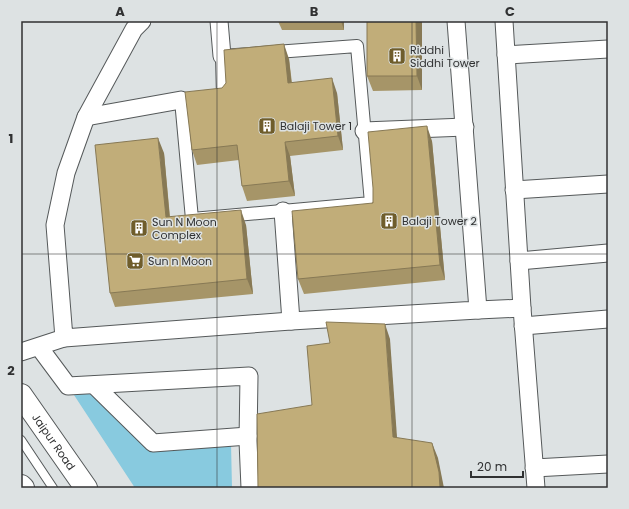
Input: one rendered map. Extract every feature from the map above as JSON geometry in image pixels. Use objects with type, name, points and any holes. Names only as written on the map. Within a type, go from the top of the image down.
[{"type":"main road","name":"Jaipur Road","points":[[21,396],[86,488]]},
{"type":"street","points":[[64,338],[55,225],[66,173],[86,117],[134,29],[142,21]]},
{"type":"street","points":[[86,117],[181,100],[223,97],[219,21]]},
{"type":"street","points":[[456,21],[478,310]]},
{"type":"street","points":[[504,21],[518,261],[536,488]]},
{"type":"street","points":[[181,100],[192,219],[371,203],[357,46],[222,56]]},
{"type":"street","points":[[506,55],[608,49]]},
{"type":"street","points":[[364,131],[465,127]]},
{"type":"street","points":[[514,190],[608,184]]},
{"type":"street","points":[[283,211],[291,321]]},
{"type":"street","points":[[518,261],[608,253]]},
{"type":"street","points":[[21,352],[64,338],[291,321],[522,308]]},
{"type":"street","points":[[523,326],[608,319]]},
{"type":"street","points":[[39,347],[68,386],[249,376],[248,436],[250,488]]},
{"type":"street","points":[[94,385],[153,443],[248,436]]},
{"type":"street","points":[[534,468],[608,464]]},
{"type":"lane","points":[[21,440],[53,488]]},
{"type":"shaded area","points":[[88,393],[104,404],[152,449],[231,443],[232,488],[135,488],[74,395]]},
{"type":"building","name":"Riddhi Siddhi Tower","points":[[367,21],[416,21],[417,76],[367,76]]},
{"type":"building","name":"Balaji Tower 1","points":[[284,44],[288,83],[332,78],[338,136],[285,142],[289,181],[242,186],[237,145],[192,150],[185,92],[222,88],[226,83],[224,50]]},
{"type":"building","name":"Balaji Tower 2","points":[[427,126],[440,265],[298,279],[292,211],[373,203],[368,132]]},
{"type":"building","name":"Sun N Moon Complex","points":[[158,138],[166,217],[241,210],[247,279],[110,293],[95,145]]},
{"type":"building","points":[[326,322],[385,324],[393,437],[432,443],[439,472],[440,488],[258,488],[257,414],[312,405],[307,346],[330,343]]},
{"type":"place","name":"Riddhi Siddhi Tower","points":[[397,56]]},
{"type":"place","name":"Balaji Tower 1","points":[[267,126]]},
{"type":"place","name":"Balaji Tower 2","points":[[389,221]]},
{"type":"place","name":"Sun N Moon Complex","points":[[139,228]]},
{"type":"place","name":"Sun n Moon","points":[[135,261]]}]
